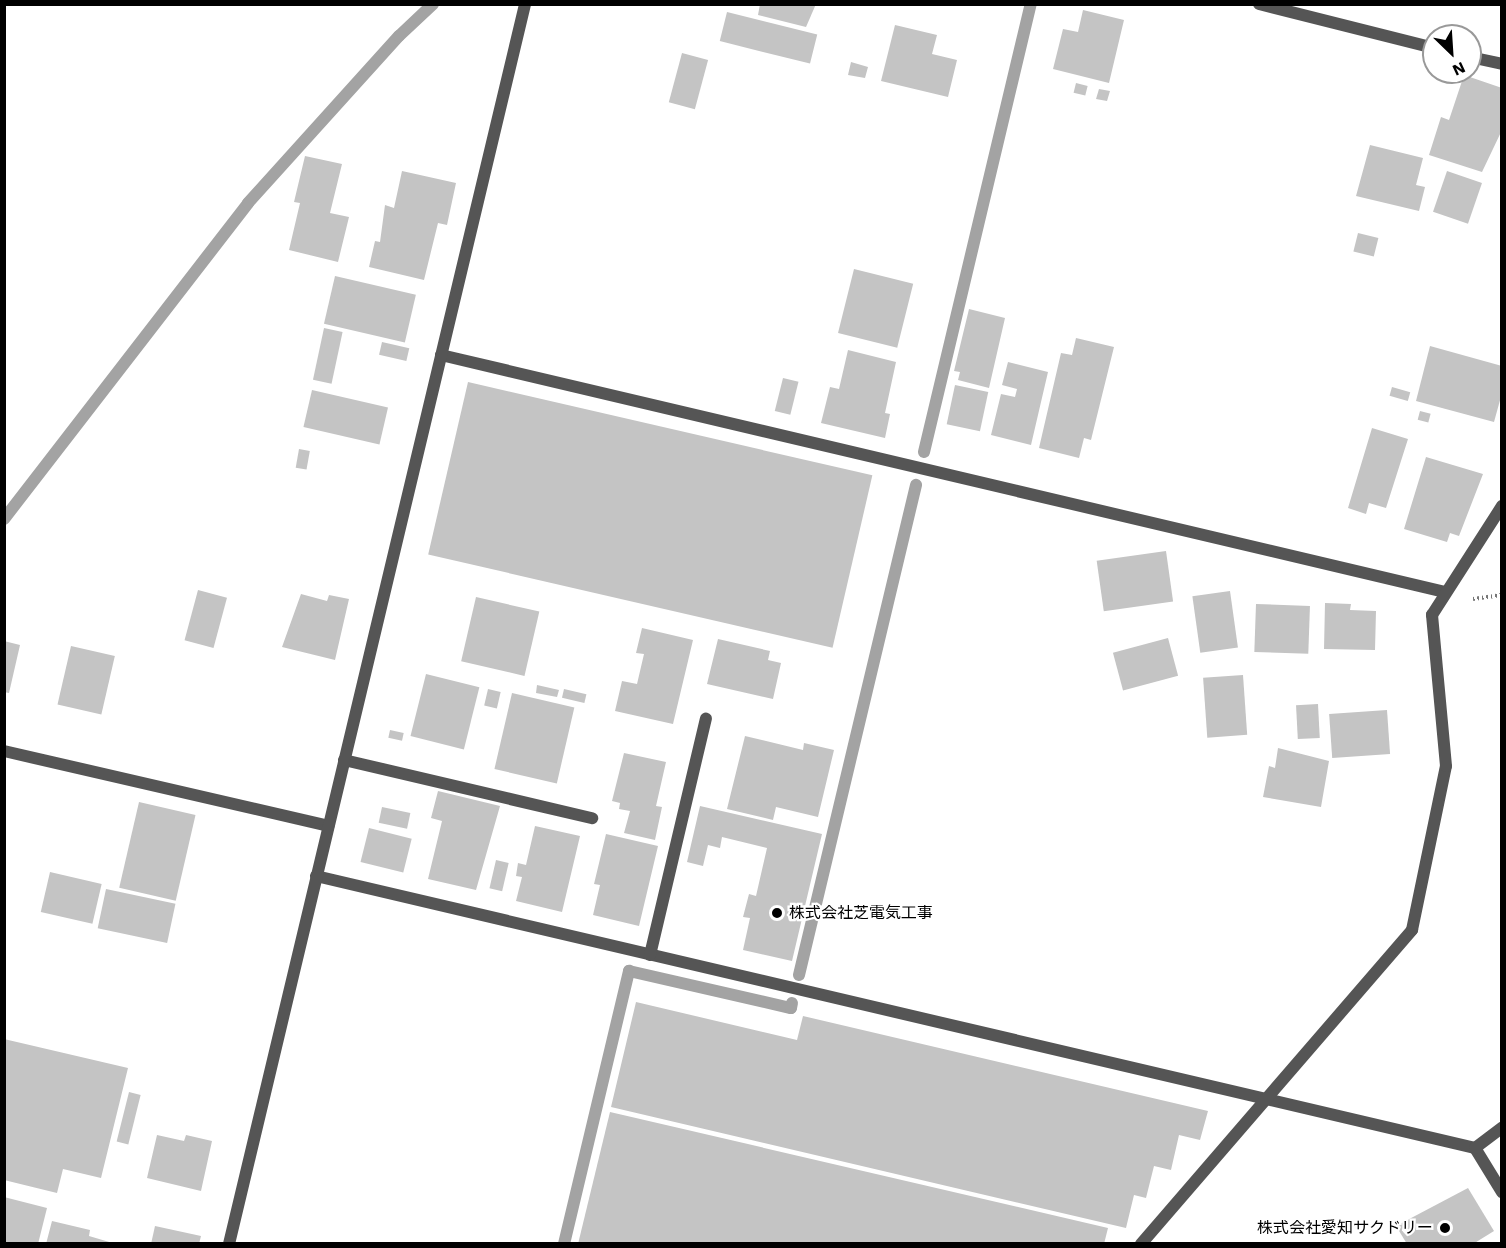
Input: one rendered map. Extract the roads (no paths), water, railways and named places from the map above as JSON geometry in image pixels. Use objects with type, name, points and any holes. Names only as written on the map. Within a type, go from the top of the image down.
[{"type":"street","points":[[229,1244],[525,4]]},
{"type":"street","points":[[1259,4],[1422,45]]},
{"type":"street","points":[[1482,60],[1502,64]]},
{"type":"street","points":[[441,355],[1445,592]]},
{"type":"street","points":[[1141,1244],[1264,1098],[1412,930],[1446,766],[1432,615],[1502,506]]},
{"type":"street","points":[[650,955],[706,719]]},
{"type":"street","points":[[4,751],[328,826]]},
{"type":"street","points":[[344,760],[592,818]]},
{"type":"street","points":[[316,876],[1475,1148],[1502,1192]]},
{"type":"street","points":[[1475,1148],[1502,1128]]},
{"type":"waterway","points":[[4,519],[248,203],[399,36],[433,4]]},
{"type":"waterway","points":[[924,452],[1031,4]]},
{"type":"waterway","points":[[799,975],[916,485]]},
{"type":"waterway","points":[[564,1244],[629,971],[791,1008],[792,1003]]},
{"type":"place","name":"株式会社芝電気工事","points":[[777,913]]},
{"type":"place","name":"株式会社愛知サクドリー","points":[[1445,1228]]}]
